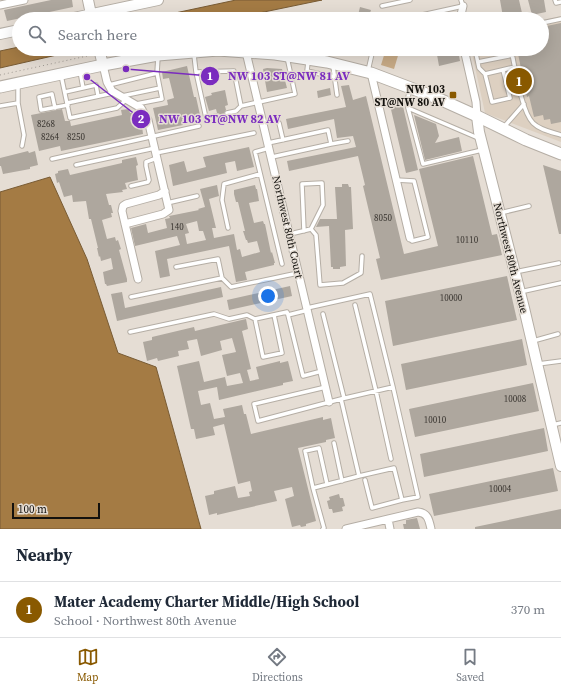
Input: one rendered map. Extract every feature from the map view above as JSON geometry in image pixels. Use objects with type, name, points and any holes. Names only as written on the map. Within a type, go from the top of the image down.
[{"type":"main road","points":[[0,87],[102,65],[152,56]]},
{"type":"main road","points":[[302,56],[369,72],[477,116],[526,140],[561,154]]},
{"type":"street","points":[[0,5],[21,0]]},
{"type":"street","points":[[88,0],[91,12]]},
{"type":"street","points":[[104,12],[123,4],[156,0]]},
{"type":"street","points":[[0,34],[12,31]]},
{"type":"street","points":[[100,56],[108,85],[121,96],[141,108],[148,120],[169,210],[163,214],[125,224]]},
{"type":"street","name":"Northwest 80th Court","points":[[247,56],[329,402]]},
{"type":"street","name":"Northwest 80th Avenue","points":[[466,56],[476,102],[482,144],[537,364],[556,424],[561,466]]},
{"type":"street","points":[[369,72],[410,238]]},
{"type":"street","points":[[138,279],[122,211],[123,206],[159,195],[165,191]]},
{"type":"street","points":[[346,529],[415,512],[424,513],[428,517],[431,529]]},
{"type":"street","points":[[388,519],[390,529]]},
{"type":"lane","points":[[382,6],[410,0]]},
{"type":"lane","points":[[555,0],[556,3],[561,2]]},
{"type":"lane","points":[[429,12],[462,3]]},
{"type":"lane","points":[[549,21],[561,18]]},
{"type":"lane","points":[[135,104],[162,99],[158,73],[158,56]]},
{"type":"lane","points":[[194,56],[196,72],[206,118],[218,116]]},
{"type":"lane","points":[[227,113],[236,112],[241,106],[295,94],[287,56]]},
{"type":"lane","points":[[302,56],[307,71],[334,77]]},
{"type":"lane","points":[[369,72],[372,56]]},
{"type":"lane","points":[[477,56],[479,68],[485,74],[492,102],[510,98],[503,70]]},
{"type":"lane","points":[[478,62],[508,56]]},
{"type":"lane","points":[[513,56],[524,104],[532,123],[546,131],[561,135]]},
{"type":"lane","points":[[332,63],[337,95]]},
{"type":"lane","points":[[485,74],[515,67]]},
{"type":"lane","points":[[80,70],[83,88]]},
{"type":"lane","points":[[196,72],[234,71],[241,106]]},
{"type":"lane","points":[[108,85],[158,73]]},
{"type":"lane","points":[[60,74],[70,118],[117,108],[121,96]]},
{"type":"lane","points":[[18,83],[18,102],[24,135],[22,146]]},
{"type":"lane","points":[[65,92],[96,85],[98,96]]},
{"type":"lane","points":[[55,108],[52,94],[38,97],[41,110],[55,108],[98,96],[121,96],[160,88]]},
{"type":"lane","points":[[410,88],[407,101],[408,108],[423,164],[482,144]]},
{"type":"lane","points":[[0,106],[18,102]]},
{"type":"lane","points":[[503,129],[524,104]]},
{"type":"lane","points":[[408,108],[482,144]]},
{"type":"lane","points":[[279,123],[283,140]]},
{"type":"lane","points":[[52,159],[199,126]]},
{"type":"lane","points":[[282,264],[255,152],[283,140],[328,130],[331,144]]},
{"type":"lane","points":[[76,165],[156,153],[254,133]]},
{"type":"lane","points":[[272,157],[348,141]]},
{"type":"lane","points":[[132,186],[148,182],[146,162],[156,153]]},
{"type":"lane","points":[[228,228],[222,200],[224,184],[260,174]]},
{"type":"lane","points":[[396,180],[414,181],[428,237],[412,241],[410,238]]},
{"type":"lane","points":[[290,234],[304,231],[311,229],[323,205],[322,183],[302,184],[304,231]]},
{"type":"lane","points":[[167,203],[197,196]]},
{"type":"lane","points":[[499,213],[529,206]]},
{"type":"lane","points":[[311,229],[316,235],[320,285],[343,283],[362,273],[362,256]]},
{"type":"lane","points":[[176,267],[218,259],[222,278],[231,287],[299,273]]},
{"type":"lane","points":[[514,272],[559,263]]},
{"type":"lane","points":[[131,297],[222,278]]},
{"type":"lane","points":[[519,292],[561,282]]},
{"type":"lane","points":[[288,315],[370,294],[418,497],[372,508],[365,480]]},
{"type":"lane","points":[[355,304],[391,459]]},
{"type":"lane","points":[[130,332],[214,314],[229,319],[247,315],[255,319],[287,312],[302,376],[322,371]]},
{"type":"lane","points":[[323,314],[359,476]]},
{"type":"lane","points":[[255,319],[263,357],[282,353],[274,315]]},
{"type":"lane","points":[[532,342],[558,334]]},
{"type":"lane","points":[[537,364],[561,361]]},
{"type":"lane","points":[[326,387],[254,404],[258,421],[393,387]]},
{"type":"lane","points":[[334,443],[342,481]]},
{"type":"lane","points":[[323,529],[324,528],[305,452],[319,448],[327,484]]},
{"type":"lane","points":[[313,488],[394,468],[402,500]]},
{"type":"path","points":[[0,75],[87,56]]},
{"type":"shaded area","points":[[236,0],[322,0],[264,12],[180,12]]},
{"type":"shaded area","points":[[561,16],[561,142],[485,113],[473,56],[549,56],[549,19]]},
{"type":"shaded area","points":[[12,48],[12,56],[52,56],[0,68],[0,51]]},
{"type":"shaded area","points":[[384,56],[398,56],[394,69],[381,65]]},
{"type":"shaded area","points":[[50,177],[87,259],[118,353],[156,367],[201,529],[0,529],[0,192]]},
{"type":"building","points":[[51,0],[72,0],[73,7],[49,12],[12,12],[12,20],[7,21],[4,10]]},
{"type":"building","points":[[500,0],[519,0],[522,12],[502,12]]},
{"type":"building","points":[[528,0],[544,0],[546,12],[531,12]]},
{"type":"building","points":[[360,7],[371,10],[370,12],[359,12]]},
{"type":"building","points":[[561,23],[561,122],[551,124],[550,119],[544,120],[543,115],[534,117],[529,96],[527,97],[518,56],[549,56],[549,26]]},
{"type":"building","points":[[437,56],[459,56],[460,61],[439,66]]},
{"type":"building","points":[[187,66],[200,115],[182,119],[183,125],[158,130],[153,108],[168,105],[167,100],[174,98],[169,78],[163,79],[162,72]]},
{"type":"building","points":[[263,69],[282,69],[287,88],[267,92]]},
{"type":"building","points":[[349,85],[353,100],[366,96],[404,254],[438,246],[419,169],[473,156],[492,235],[497,234],[502,255],[381,280],[376,259],[380,258],[363,186],[365,185],[358,156],[289,171],[287,161],[356,147],[353,136],[337,138],[334,119],[288,129],[286,119],[346,107],[341,86]]},
{"type":"building","points":[[330,88],[331,95],[318,98],[317,91]]},
{"type":"building","points":[[225,90],[228,105],[225,106],[226,110],[224,113],[228,116],[229,121],[219,123],[218,119],[220,114],[217,113],[216,109],[209,111],[205,97],[212,95],[211,93]]},
{"type":"building","points":[[401,98],[418,170],[406,173],[389,101]]},
{"type":"building","points":[[62,109],[65,121],[70,121],[71,126],[122,115],[121,110],[129,109],[130,113],[134,113],[135,119],[138,118],[140,127],[142,126],[143,134],[61,151],[60,146],[39,151],[31,115]]},
{"type":"building","points":[[414,115],[436,124],[439,136],[435,143],[459,137],[462,151],[425,160]]},
{"type":"building","points":[[249,147],[254,167],[237,171],[235,161],[225,163],[227,173],[173,186],[169,165],[184,161],[187,172],[206,167],[203,157]]},
{"type":"building","points":[[28,151],[29,153],[35,151],[38,165],[30,167],[30,169],[3,174],[0,166],[0,158]]},
{"type":"building","points":[[136,157],[138,165],[136,166],[138,180],[125,183],[127,189],[122,190],[123,192],[106,194],[113,213],[111,213],[112,217],[102,220],[107,239],[115,237],[116,241],[118,240],[121,249],[119,250],[127,279],[127,282],[107,286],[105,284],[103,272],[113,269],[111,258],[101,261],[100,256],[99,257],[86,201],[73,202],[72,195],[64,197],[59,182],[57,183],[55,174],[58,173],[58,171],[68,169],[70,175],[122,163],[122,160]]},
{"type":"building","points":[[543,165],[561,171],[561,234],[559,234]]},
{"type":"building","points":[[342,184],[348,184],[349,187],[351,187],[353,229],[345,230],[346,266],[340,267],[340,269],[333,269],[333,267],[331,267],[329,226],[316,227],[320,219],[337,219],[335,187],[342,187]]},
{"type":"building","points":[[217,185],[219,196],[209,199],[216,228],[212,228],[214,238],[234,234],[237,250],[240,249],[242,257],[260,252],[257,241],[248,243],[246,240],[234,190],[255,185],[259,201],[249,203],[254,223],[263,221],[265,224],[271,253],[272,252],[275,263],[274,265],[245,272],[247,280],[236,282],[229,246],[167,259],[170,276],[160,278],[155,251],[180,245],[177,236],[135,246],[131,228],[146,224],[148,233],[167,228],[165,219],[170,218],[169,216],[199,210],[198,209],[205,207],[200,189]],"holes":[[[197,221],[199,231],[203,231],[206,240],[187,244],[185,234],[189,233],[186,224]]]},
{"type":"building","points":[[507,276],[517,320],[393,346],[385,301]]},
{"type":"building","points":[[290,286],[292,296],[229,310],[227,300]]},
{"type":"building","points":[[221,287],[223,297],[117,321],[111,294],[122,292],[125,308]]},
{"type":"building","points":[[246,319],[248,329],[242,331],[251,369],[247,370],[250,381],[259,379],[256,367],[280,361],[280,363],[288,361],[293,381],[283,383],[283,385],[219,400],[217,387],[198,391],[201,405],[210,403],[214,419],[225,417],[223,409],[242,405],[251,434],[323,417],[323,420],[331,418],[335,438],[326,440],[326,442],[298,448],[316,521],[306,524],[306,526],[301,527],[300,525],[292,527],[285,499],[294,496],[292,487],[274,491],[277,501],[217,515],[217,513],[209,515],[205,496],[214,494],[214,491],[235,486],[238,498],[250,496],[249,492],[252,491],[250,481],[238,484],[224,424],[213,427],[215,435],[196,439],[194,429],[191,429],[177,366],[199,361],[204,382],[225,377],[227,386],[243,383],[240,373],[227,376],[222,355],[236,352],[232,338],[220,341],[222,350],[201,356],[197,339],[187,341],[189,349],[178,351],[179,356],[158,361],[157,358],[147,361],[143,342],[152,340],[152,337],[194,327],[195,331]]},
{"type":"building","points":[[522,339],[527,365],[406,390],[401,364]]},
{"type":"building","points":[[533,383],[539,411],[415,437],[409,409]]},
{"type":"building","points":[[544,428],[548,451],[424,477],[420,454]]},
{"type":"building","points":[[553,468],[558,491],[434,516],[429,494]]},
{"type":"building","points":[[339,494],[340,498],[343,498],[345,506],[342,507],[343,511],[333,513],[332,509],[329,509],[327,501],[330,500],[329,497]]},
{"type":"building","points":[[561,509],[561,529],[475,529],[475,527]]},
{"type":"building","points":[[417,518],[420,529],[404,529],[403,524],[406,524],[406,520]]},
{"type":"place","name":"NW 103 ST@NW 81 AV","points":[[126,69]]},
{"type":"place","name":"NW 103 ST@NW 82 AV","points":[[87,77]]},
{"type":"place","name":"Mater Academy Charter Middle/High School","points":[[519,81]]},
{"type":"place","name":"NW 103 ST@NW 80 AV","points":[[453,95]]}]
